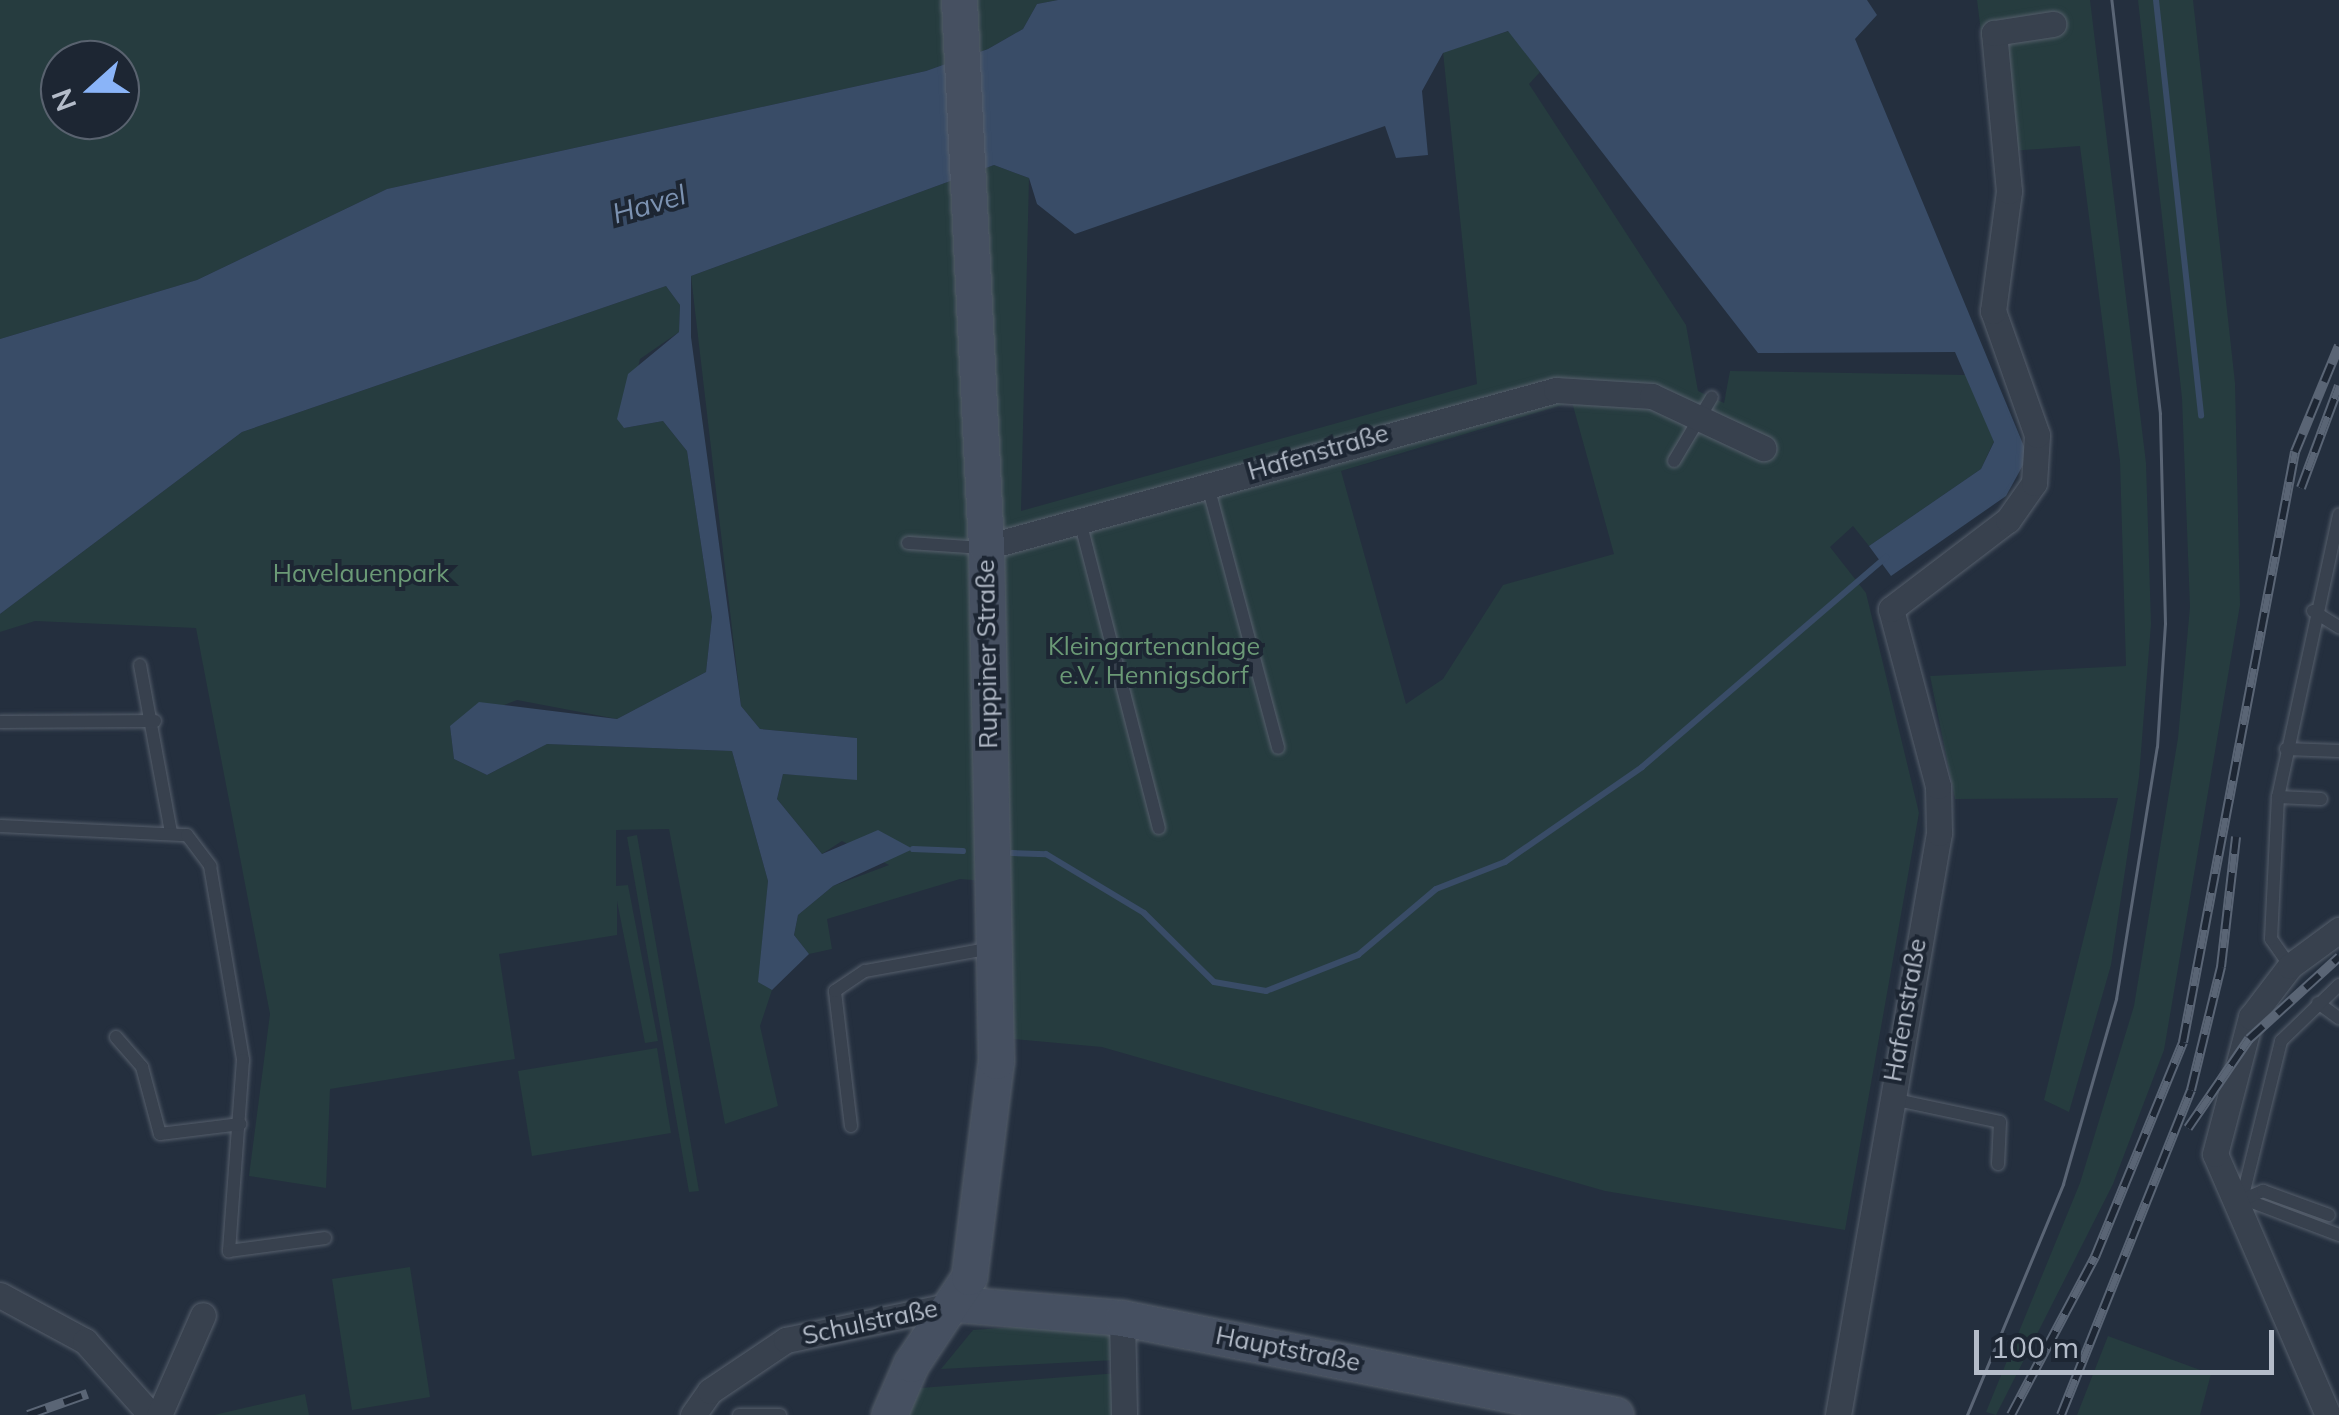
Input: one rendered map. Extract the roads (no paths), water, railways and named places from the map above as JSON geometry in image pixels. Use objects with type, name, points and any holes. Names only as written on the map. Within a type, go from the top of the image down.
[{"type":"main road","name":"Ruppiner Straße","points":[[890,1415],[911,1364],[957,1304],[976,1249],[990,1155],[994,948],[986,548],[959,7]]},
{"type":"main road","name":"Hauptstraße","points":[[957,1304],[1122,1318],[1616,1415]]},
{"type":"street","name":"Hafenstraße","points":[[1838,1415],[1939,833],[1938,786],[1891,608],[2008,520],[2034,483],[2038,435],[1993,312],[2009,190],[1994,33],[2053,24]]},
{"type":"street","name":"Hafenstraße","points":[[986,548],[1080,518],[1556,390],[1652,396],[1707,405],[1763,448]]},
{"type":"street","points":[[2328,1415],[2215,1154],[2233,1062],[2251,1017],[2290,966],[2339,930]]},
{"type":"street","points":[[0,1295],[85,1340],[150,1415]]},
{"type":"street","name":"Schulstraße","points":[[704,1412],[786,1340],[957,1304]]},
{"type":"street","points":[[159,1415],[203,1315]]},
{"type":"street","points":[[1122,1318],[1124,1415]]},
{"type":"lane","points":[[1674,461],[1707,405]]},
{"type":"lane","points":[[1208,484],[1278,748]]},
{"type":"lane","points":[[2290,966],[2271,939],[2278,796],[2313,611],[2339,514]]},
{"type":"lane","points":[[1080,518],[1159,828]]},
{"type":"lane","points":[[908,544],[986,548]]},
{"type":"lane","points":[[2313,611],[2339,627]]},
{"type":"lane","points":[[140,665],[155,722],[170,832]]},
{"type":"lane","points":[[0,722],[155,722]]},
{"type":"lane","points":[[2286,748],[2339,751]]},
{"type":"lane","points":[[2278,796],[2321,799]]},
{"type":"lane","points":[[0,826],[187,835],[210,866],[243,1060],[229,1250],[325,1238]]},
{"type":"lane","points":[[851,1126],[834,990],[865,971],[994,948]]},
{"type":"lane","points":[[2235,1199],[2276,1056],[2289,1027],[2339,985]]},
{"type":"lane","points":[[2318,1003],[2339,1006]]},
{"type":"lane","points":[[2318,1003],[2339,1018]]},
{"type":"lane","points":[[116,1037],[142,1067],[160,1134],[240,1124]]},
{"type":"lane","points":[[1890,1098],[2000,1122],[1998,1164]]},
{"type":"lane","points":[[2235,1199],[2263,1191],[2329,1215]]},
{"type":"lane","points":[[2235,1199],[2339,1235]]},
{"type":"lane","points":[[739,1415],[780,1415]]},
{"type":"water","name":"Havel","points":[[1058,0],[1867,0],[1877,15],[1855,39],[2028,456],[2006,496],[1891,576],[1869,546],[1981,469],[1994,442],[1955,352],[1758,353],[1508,31],[1443,53],[1422,91],[1428,155],[1396,158],[1385,126],[1075,234],[1037,204],[1029,178],[994,165],[691,276],[691,337],[741,706],[760,729],[857,738],[857,780],[783,774],[777,799],[822,854],[878,830],[913,849],[833,886],[798,915],[794,935],[809,954],[772,990],[758,982],[768,881],[732,751],[547,744],[487,775],[454,759],[450,726],[479,702],[617,719],[706,672],[712,617],[687,451],[663,421],[624,428],[617,419],[628,374],[679,332],[680,305],[666,286],[242,432],[0,614],[0,339],[197,280],[387,189],[926,71],[988,49],[1023,29],[1037,4]]},
{"type":"waterway","points":[[2156,0],[2201,416]]},
{"type":"waterway","points":[[1012,853],[1046,854],[1144,913],[1214,982],[1266,991],[1358,955],[1436,889],[1505,862],[1642,767],[1886,557]]},
{"type":"waterway","points":[[913,849],[963,851]]},
{"type":"tram line","points":[[1967,1415],[2063,1184],[2116,999],[2157,747],[2165,624],[2160,414],[2111,0]]},
{"type":"railway","points":[[2011,1415],[2095,1257],[2183,1042],[2295,452],[2339,346]]},
{"type":"railway","points":[[2301,488],[2339,386]]},
{"type":"railway","points":[[2061,1415],[2191,1090],[2221,967],[2236,837]]},
{"type":"railway","points":[[2188,1128],[2249,1039],[2339,957]]},
{"type":"railway","points":[[28,1415],[87,1394]]},
{"type":"park label","name":"Havelauenpark","points":[[361,573]]},
{"type":"park label","name":"Kleingartenanlage e.V. Hennigsdorf","points":[[1154,662]]}]
